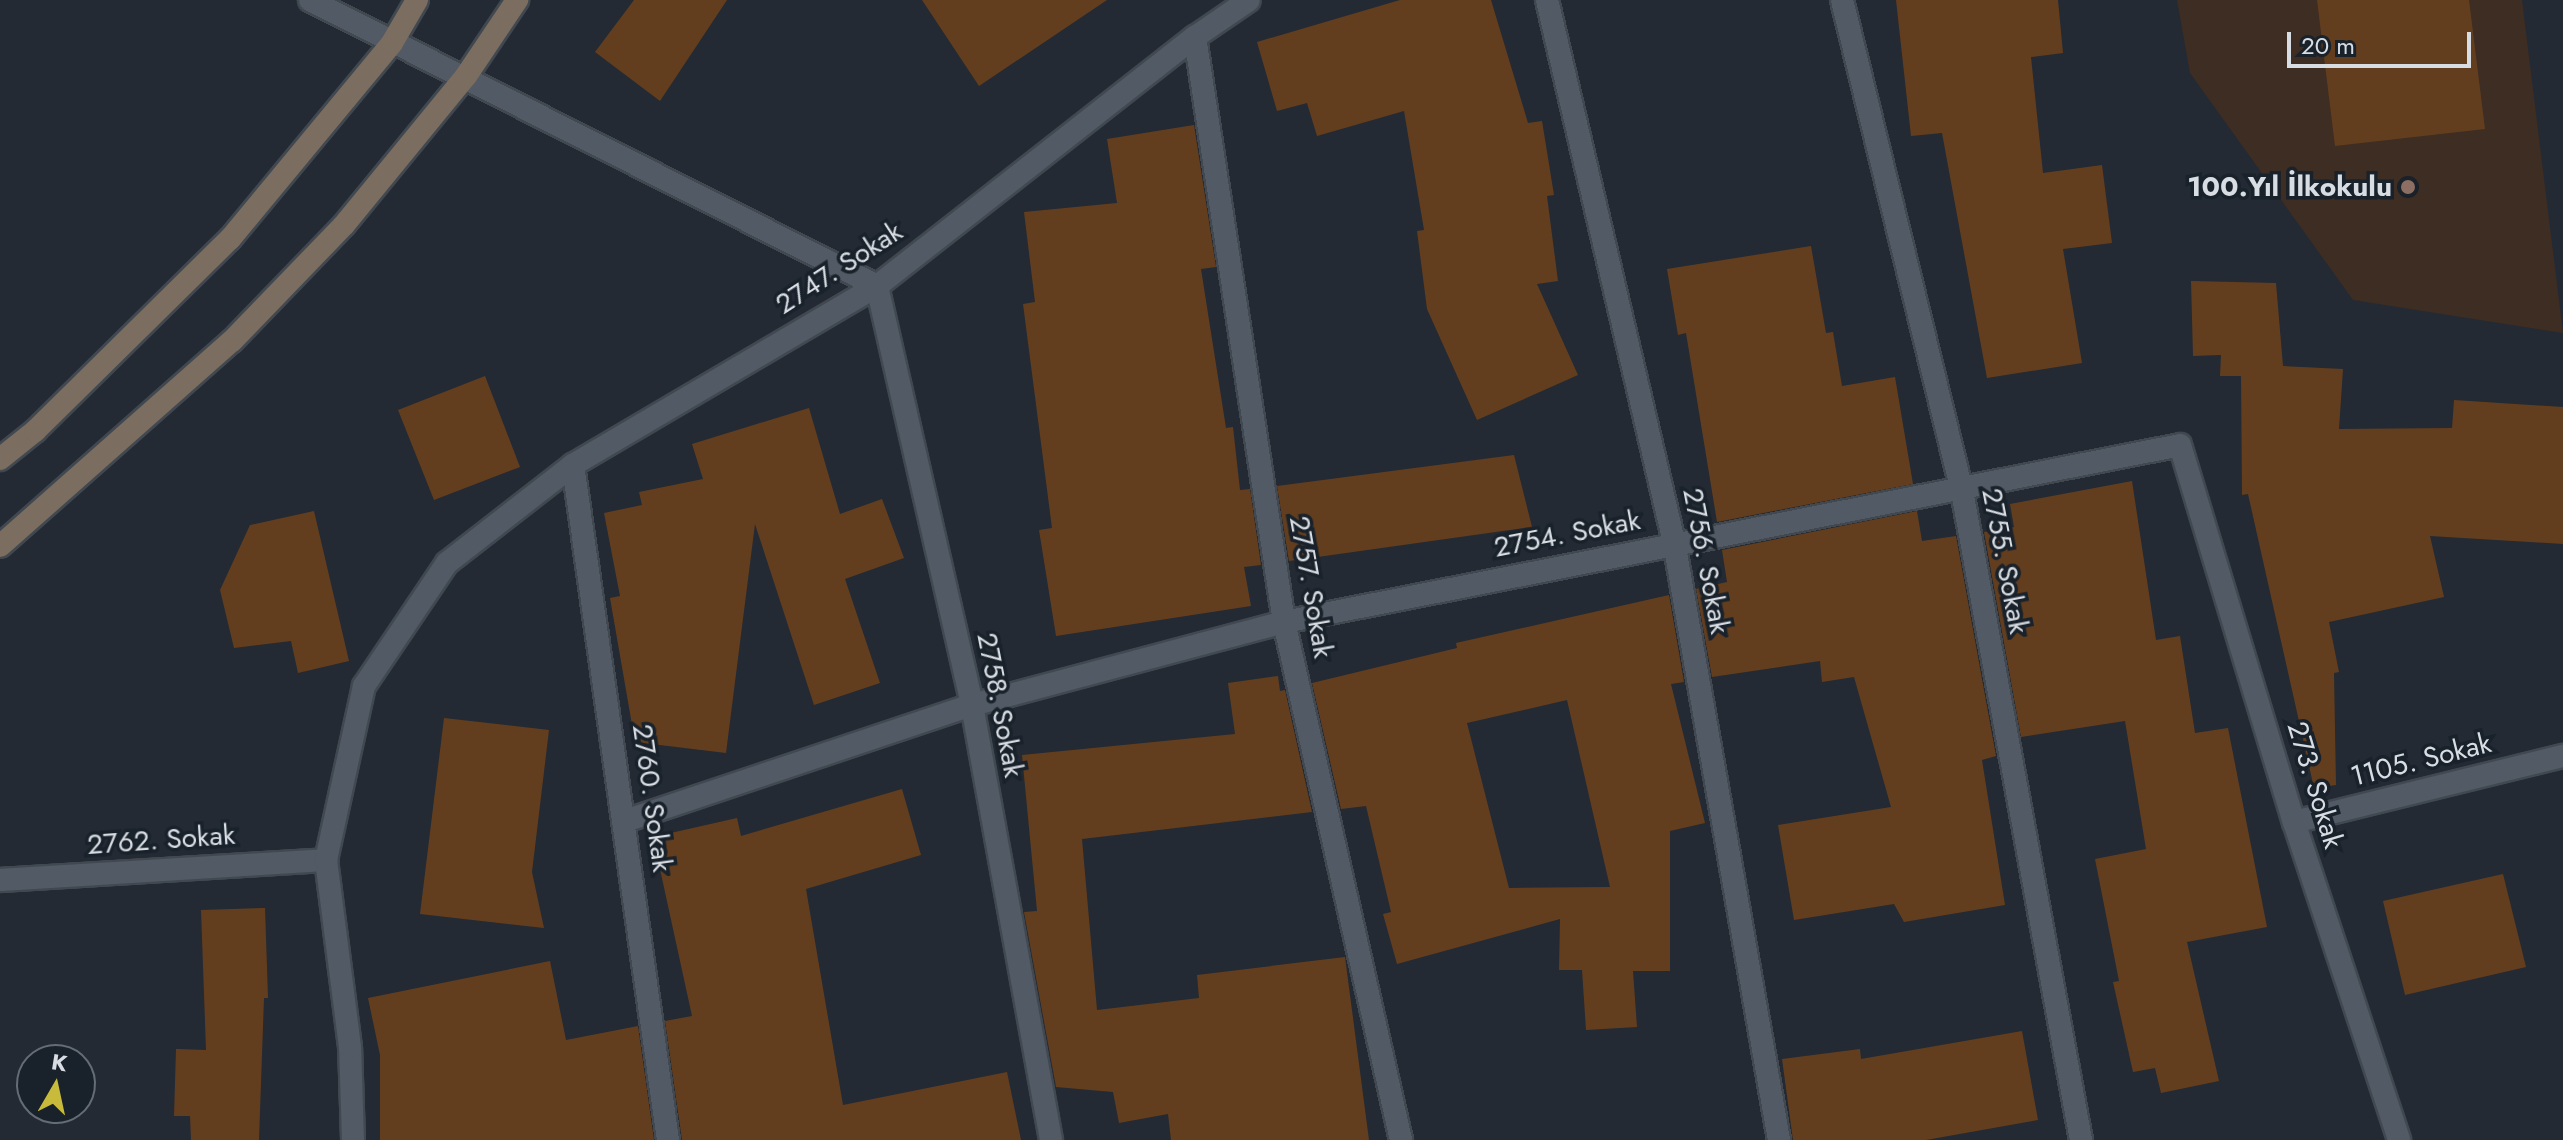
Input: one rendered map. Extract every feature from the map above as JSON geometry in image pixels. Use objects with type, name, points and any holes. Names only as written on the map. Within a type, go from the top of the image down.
[{"type":"main road","points":[[0,459],[35,431],[230,239],[392,43],[417,0]]},
{"type":"main road","points":[[0,546],[232,341],[344,225],[466,76],[517,0]]},
{"type":"street","points":[[310,0],[877,286]]},
{"type":"street","name":"2747. Sokak","points":[[326,860],[364,686],[447,563],[573,465],[877,286],[1195,37],[1249,0]]},
{"type":"street","name":"2756. Sokak","points":[[1547,0],[1674,542],[1779,1140]]},
{"type":"street","name":"2755. Sokak","points":[[1842,0],[1962,491],[2081,1140]]},
{"type":"street","name":"2757. Sokak","points":[[1195,37],[1284,622],[1401,1140]]},
{"type":"street","name":"2758. Sokak","points":[[877,286],[972,705],[1051,1140]]},
{"type":"street","name":"2754. Sokak","points":[[625,821],[972,705],[1284,622],[1674,542],[1962,491],[2180,445]]},
{"type":"street","name":"273. Sokak","points":[[2180,445],[2294,822],[2399,1140]]},
{"type":"street","name":"2760. Sokak","points":[[573,465],[668,1140]]},
{"type":"street","name":"1105. Sokak","points":[[2294,822],[2563,756]]},
{"type":"street","points":[[326,860],[350,1047],[353,1140]]},
{"type":"street","name":"2762. Sokak","points":[[0,880],[326,860]]},
{"type":"shaded area","name":"100.Yıl İlkokulu","points":[[2177,0],[2522,0],[2563,333],[2353,300],[2190,73]]},
{"type":"building","points":[[634,0],[727,0],[660,101],[595,52]]},
{"type":"building","points":[[922,0],[1107,0],[979,86]]},
{"type":"building","points":[[1400,0],[1491,0],[1528,123],[1542,121],[1554,195],[1547,196],[1558,281],[1537,284],[1578,375],[1477,420],[1427,309],[1417,231],[1424,230],[1404,111],[1317,136],[1307,103],[1277,111],[1257,42]]},
{"type":"building","points":[[1896,0],[2058,0],[2063,53],[2031,57],[2043,173],[2102,165],[2112,243],[2063,249],[2082,363],[1987,378],[1942,133],[1911,136]]},
{"type":"building","points":[[2317,0],[2469,0],[2485,129],[2335,146]]},
{"type":"building","points":[[1194,125],[1216,267],[1201,269],[1226,428],[1233,427],[1240,490],[1250,489],[1261,565],[1244,567],[1251,606],[1056,636],[1039,530],[1052,528],[1023,304],[1035,302],[1024,212],[1117,203],[1107,139]]},
{"type":"building","points":[[1811,246],[1826,333],[1833,332],[1842,386],[1895,377],[1913,484],[1717,522],[1686,333],[1678,335],[1667,269]]},
{"type":"building","points":[[2191,281],[2276,283],[2283,366],[2343,369],[2339,429],[2452,428],[2454,400],[2563,407],[2563,544],[2430,536],[2444,597],[2329,622],[2339,672],[2334,673],[2336,785],[2314,788],[2248,494],[2242,495],[2241,376],[2220,376],[2221,355],[2193,356]]},
{"type":"building","points":[[485,376],[520,467],[434,500],[398,410]]},
{"type":"building","points":[[809,408],[840,514],[882,499],[904,558],[845,579],[880,683],[814,705],[755,524],[726,753],[635,742],[610,598],[620,596],[604,513],[642,505],[639,492],[703,479],[692,444]]},
{"type":"building","points":[[1514,455],[1532,527],[1289,561],[1277,486]]},
{"type":"building","points":[[2132,481],[2156,640],[2180,636],[2195,733],[2228,728],[2267,927],[2187,942],[2219,1081],[2161,1093],[2155,1068],[2133,1072],[2113,982],[2119,981],[2095,859],[2146,849],[2125,721],[2021,737],[1984,532],[2014,527],[2010,504]]},
{"type":"building","points":[[314,511],[349,661],[298,673],[291,641],[234,648],[220,590],[250,525]]},
{"type":"building","points":[[1917,511],[1922,541],[1956,536],[1996,756],[1982,760],[2005,905],[1904,922],[1894,904],[1794,920],[1778,825],[1891,807],[1854,677],[1822,682],[1820,661],[1712,677],[1696,589],[1727,582],[1722,550]]},
{"type":"building","points":[[1669,595],[1684,682],[1671,684],[1705,823],[1670,831],[1670,971],[1633,971],[1637,1027],[1586,1030],[1582,970],[1559,970],[1560,919],[1397,964],[1383,914],[1391,912],[1366,806],[1341,809],[1312,683],[1457,648],[1456,643]],"holes":[[[1567,700],[1610,887],[1509,888],[1467,723]]]},
{"type":"building","points":[[1278,676],[1280,691],[1285,690],[1312,812],[1082,839],[1097,1010],[1199,998],[1197,975],[1345,957],[1369,1140],[1171,1140],[1168,1114],[1119,1123],[1113,1092],[1056,1087],[1024,912],[1037,911],[1022,755],[1235,734],[1228,683]]},
{"type":"building","points":[[444,718],[549,730],[532,872],[544,928],[420,914]]},
{"type":"building","points":[[902,789],[921,855],[806,889],[843,1105],[1007,1072],[1021,1140],[682,1140],[665,1021],[692,1016],[653,837],[737,818],[741,836]]},
{"type":"building","points":[[2503,874],[2526,967],[2405,995],[2383,901]]},
{"type":"building","points":[[265,908],[268,998],[264,998],[259,1140],[191,1140],[190,1116],[174,1116],[176,1049],[206,1050],[201,910]]},
{"type":"building","points":[[550,961],[566,1040],[638,1026],[654,1140],[380,1140],[380,1055],[368,998]]},
{"type":"building","points":[[2022,1031],[2038,1120],[1926,1140],[1793,1140],[1782,1059],[1860,1049],[1861,1059]]},
{"type":"place","name":"100.Yıl İlkokulu","points":[[2408,187]]}]
